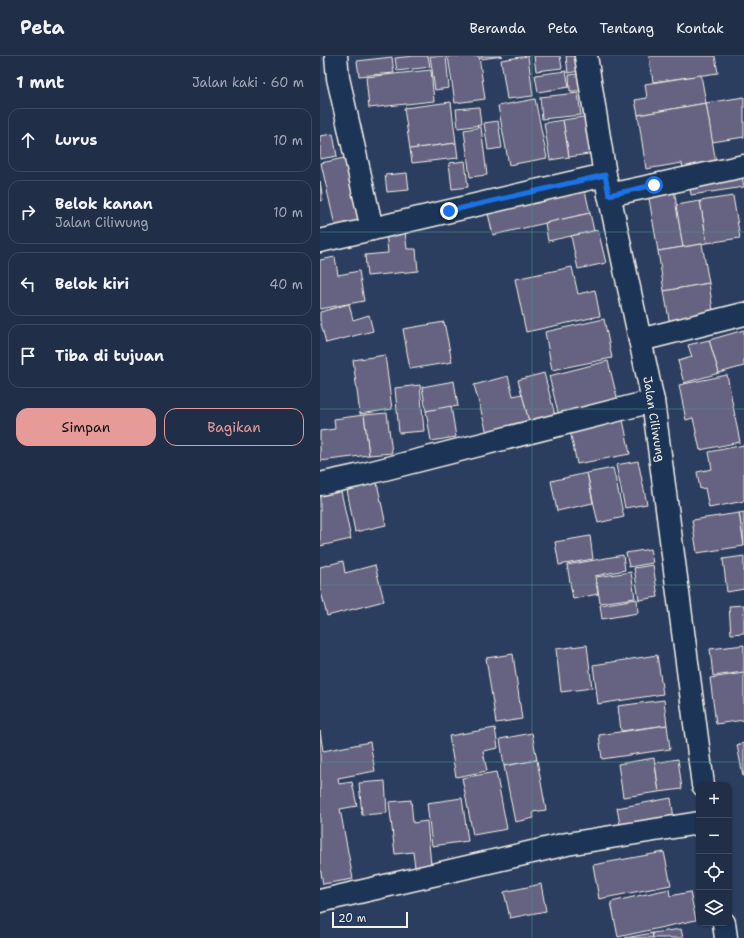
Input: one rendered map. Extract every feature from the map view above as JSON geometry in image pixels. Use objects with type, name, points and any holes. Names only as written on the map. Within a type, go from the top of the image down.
[{"type":"street","points":[[336,56],[338,78],[372,229]]},
{"type":"street","name":"Jalan Ciliwung","points":[[586,56],[607,185],[653,401],[703,782]]},
{"type":"street","points":[[320,241],[372,229],[607,185],[744,166]]},
{"type":"street","points":[[640,340],[744,314]]},
{"type":"street","points":[[320,484],[653,401]]},
{"type":"street","points":[[320,901],[567,844],[696,823]]},
{"type":"street","points":[[724,926],[726,938]]},
{"type":"building","points":[[428,56],[430,67],[397,71],[395,58]]},
{"type":"building","points":[[430,56],[446,56],[449,88],[435,90]]},
{"type":"building","points":[[448,56],[479,56],[485,99],[455,103]]},
{"type":"building","points":[[481,56],[503,56],[481,59]]},
{"type":"building","points":[[528,56],[533,96],[507,99],[501,60]]},
{"type":"building","points":[[534,56],[560,56],[562,68],[536,71]]},
{"type":"building","points":[[566,56],[578,56],[580,71],[568,73]]},
{"type":"building","points":[[649,56],[715,56],[718,73],[653,82]]},
{"type":"building","points":[[392,57],[394,73],[359,76],[357,61]]},
{"type":"building","points":[[431,70],[434,101],[369,108],[366,77]]},
{"type":"building","points":[[566,71],[569,87],[538,92],[535,75]]},
{"type":"building","points":[[578,74],[580,91],[570,91],[569,75]]},
{"type":"building","points":[[701,75],[706,103],[638,115],[635,100],[647,98],[645,84]]},
{"type":"building","points":[[578,93],[581,115],[542,119],[540,97]]},
{"type":"building","points":[[744,97],[744,137],[712,142],[706,103]]},
{"type":"building","points":[[535,99],[547,158],[509,165],[498,106]]},
{"type":"building","points":[[451,102],[456,143],[410,149],[404,108]]},
{"type":"building","points":[[706,103],[717,169],[684,175],[682,163],[646,169],[638,115]]},
{"type":"building","points":[[479,107],[481,125],[458,128],[456,109]]},
{"type":"building","points":[[589,116],[595,153],[569,157],[563,120]]},
{"type":"building","points":[[563,120],[569,157],[550,160],[544,123]]},
{"type":"building","points":[[498,121],[502,148],[488,150],[484,123]]},
{"type":"building","points":[[481,127],[487,175],[470,177],[464,130]]},
{"type":"building","points":[[333,134],[337,156],[320,159],[320,136]]},
{"type":"building","points":[[456,143],[458,158],[412,163],[410,149]]},
{"type":"building","points":[[349,157],[362,220],[335,226],[321,163]]},
{"type":"building","points":[[465,161],[468,187],[452,189],[449,163]]},
{"type":"building","points":[[741,169],[744,187],[691,195],[689,178]]},
{"type":"building","points":[[407,173],[409,190],[387,192],[385,175]]},
{"type":"building","points":[[320,181],[323,200],[320,201]]},
{"type":"building","points":[[583,182],[590,213],[493,235],[486,205]]},
{"type":"building","points":[[674,189],[683,247],[658,251],[648,193]]},
{"type":"building","points":[[733,196],[740,238],[707,243],[700,201]]},
{"type":"building","points":[[700,201],[707,243],[683,247],[676,205]]},
{"type":"building","points":[[590,213],[594,231],[548,241],[545,223]]},
{"type":"building","points":[[598,230],[606,263],[578,269],[571,236]]},
{"type":"building","points":[[405,231],[407,249],[416,249],[418,271],[367,276],[365,255],[388,253],[386,232]]},
{"type":"building","points":[[702,244],[709,283],[664,291],[658,251]]},
{"type":"building","points":[[335,257],[338,275],[359,271],[364,301],[320,309],[320,260]]},
{"type":"building","points":[[572,267],[578,294],[595,290],[600,316],[526,332],[515,279]]},
{"type":"building","points":[[709,283],[714,318],[670,325],[664,291]]},
{"type":"building","points":[[349,304],[353,320],[369,315],[373,331],[326,343],[320,320],[320,312]]},
{"type":"building","points":[[604,319],[612,358],[552,370],[545,332]]},
{"type":"building","points":[[444,322],[452,362],[410,369],[403,329]]},
{"type":"building","points":[[744,330],[744,366],[719,373],[709,340]]},
{"type":"building","points":[[709,340],[719,373],[684,383],[678,361],[692,357],[688,345]]},
{"type":"building","points":[[385,355],[392,409],[360,414],[353,360]]},
{"type":"building","points":[[608,361],[618,401],[559,416],[549,376]]},
{"type":"building","points":[[544,373],[555,415],[529,422],[518,380]]},
{"type":"building","points":[[727,375],[740,442],[700,450],[693,418],[686,420],[679,385]]},
{"type":"building","points":[[508,376],[513,396],[522,394],[529,422],[487,433],[474,385]]},
{"type":"building","points":[[454,381],[458,406],[426,411],[422,387]]},
{"type":"building","points":[[420,385],[424,431],[399,433],[395,388]]},
{"type":"building","points":[[451,406],[456,437],[431,441],[426,411]]},
{"type":"building","points":[[387,413],[392,453],[369,455],[364,415]]},
{"type":"building","points":[[364,415],[369,455],[320,461],[320,431],[335,429],[334,419]]},
{"type":"building","points":[[622,415],[630,454],[577,464],[569,426]]},
{"type":"building","points":[[744,445],[744,501],[709,508],[705,488],[700,489],[697,472],[712,469],[709,452]]},
{"type":"building","points":[[638,461],[647,504],[625,508],[616,465]]},
{"type":"building","points":[[613,468],[624,517],[598,523],[587,473]]},
{"type":"building","points":[[587,473],[593,503],[557,511],[551,481]]},
{"type":"building","points":[[377,483],[386,525],[355,532],[347,490]]},
{"type":"building","points":[[340,486],[351,539],[320,546],[320,489]]},
{"type":"building","points":[[744,512],[744,546],[739,513]]},
{"type":"building","points":[[739,513],[744,546],[697,553],[692,520]]},
{"type":"building","points":[[590,536],[593,559],[559,565],[555,542]]},
{"type":"building","points":[[650,549],[653,563],[629,567],[626,553]]},
{"type":"building","points":[[623,555],[625,570],[595,576],[598,594],[573,599],[567,565]]},
{"type":"building","points":[[744,556],[744,589],[727,592],[723,559]]},
{"type":"building","points":[[343,561],[345,573],[375,565],[384,601],[327,616],[320,587],[320,567]]},
{"type":"building","points":[[653,565],[658,597],[639,600],[634,568]]},
{"type":"building","points":[[631,572],[635,598],[600,603],[596,577]]},
{"type":"building","points":[[637,599],[638,613],[602,619],[600,605]]},
{"type":"building","points":[[744,605],[744,633],[731,634],[729,606]]},
{"type":"building","points":[[587,645],[592,688],[561,692],[556,649]]},
{"type":"building","points":[[744,645],[744,672],[713,676],[710,649]]},
{"type":"building","points":[[513,654],[522,719],[496,723],[486,658]]},
{"type":"building","points":[[657,655],[663,694],[598,704],[593,665]]},
{"type":"building","points":[[744,673],[744,720],[716,724],[710,678]]},
{"type":"building","points":[[664,700],[667,725],[621,731],[618,706]]},
{"type":"building","points":[[667,725],[670,749],[602,759],[599,735]]},
{"type":"building","points":[[495,728],[498,748],[483,751],[487,771],[456,777],[449,736]]},
{"type":"building","points":[[320,731],[323,751],[370,742],[375,771],[338,778],[339,784],[352,782],[357,806],[340,809],[353,879],[323,884],[320,867]]},
{"type":"building","points":[[532,733],[537,760],[504,766],[500,739]]},
{"type":"building","points":[[744,743],[744,776],[743,776],[737,745]]},
{"type":"building","points":[[654,758],[659,792],[623,797],[618,764]]},
{"type":"building","points":[[678,759],[682,789],[659,792],[655,763]]},
{"type":"building","points":[[537,760],[546,810],[533,812],[534,818],[515,822],[504,766]]},
{"type":"building","points":[[496,772],[507,829],[473,835],[462,778]]},
{"type":"building","points":[[385,781],[387,813],[362,815],[359,783]]},
{"type":"building","points":[[462,798],[468,841],[432,846],[427,803]]},
{"type":"building","points":[[671,798],[675,825],[622,835],[617,808]]},
{"type":"building","points":[[411,800],[413,823],[427,821],[431,865],[415,867],[413,852],[395,854],[389,802]]},
{"type":"building","points":[[664,852],[671,885],[599,899],[593,865]]},
{"type":"building","points":[[541,884],[546,911],[510,918],[504,892]]},
{"type":"building","points":[[669,889],[670,896],[690,892],[696,920],[618,937],[611,902]]},
{"type":"building","points":[[681,929],[683,938],[653,938],[652,933]]},
{"type":"building","points":[[652,933],[653,938],[625,938]]},
{"type":"route","points":[[449,211],[605,175],[609,195],[654,185]]}]
